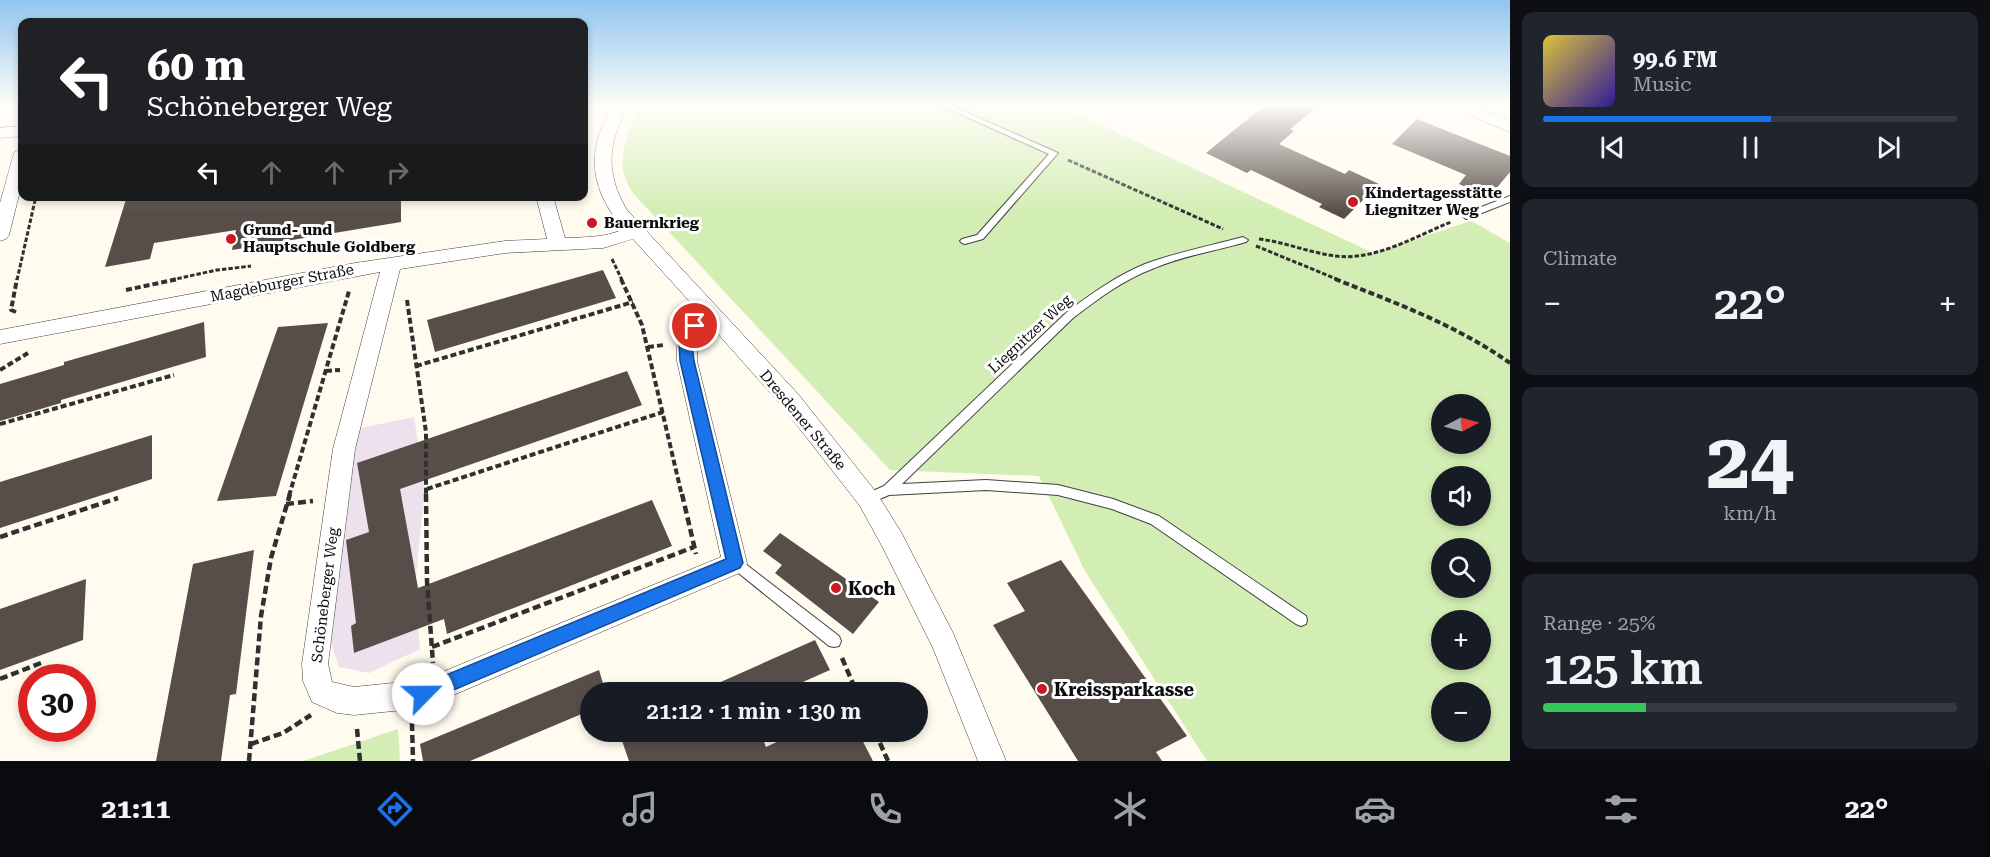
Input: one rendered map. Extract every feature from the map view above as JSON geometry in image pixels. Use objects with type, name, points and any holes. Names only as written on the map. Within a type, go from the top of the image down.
[{"type":"street","name":"Dresdener Straße","points":[[606,141],[602,173],[611,199],[636,230],[878,494],[892,540],[944,642],[992,761]]},
{"type":"street","points":[[0,235],[18,168]]},
{"type":"street","points":[[546,201],[555,230],[556,243]]},
{"type":"street","name":"Magdeburger Straße","points":[[0,337],[355,269],[505,247],[603,242],[636,230]]},
{"type":"street","name":"Schöneberger Weg","points":[[337,699],[322,692],[317,681],[315,664],[319,624],[344,449],[392,263]]},
{"type":"street","points":[[337,699],[354,701],[411,696],[435,688],[735,563],[687,361],[685,344],[695,326],[714,316]]},
{"type":"lane","points":[[965,241],[980,237],[1054,153],[1025,141]]},
{"type":"lane","points":[[1466,216],[1510,199]]},
{"type":"lane","name":"Liegnitzer Weg","points":[[878,494],[1070,315],[1100,293],[1137,272],[1243,240]]},
{"type":"lane","points":[[878,494],[986,485],[1058,490],[1113,504],[1155,520],[1301,621]]},
{"type":"lane","points":[[735,563],[834,641]]},
{"type":"path","points":[[1054,153],[1210,221],[1243,240],[1446,324],[1479,341],[1510,363]]},
{"type":"path","points":[[24,312],[11,310],[11,305],[35,201]]},
{"type":"path","points":[[1265,240],[1315,253],[1345,256],[1368,254],[1466,216]]},
{"type":"path","points":[[608,251],[642,325],[694,547],[703,576]]},
{"type":"path","points":[[115,292],[217,270],[261,265]]},
{"type":"path","points":[[249,761],[261,616],[271,558],[355,269]]},
{"type":"path","points":[[407,299],[426,432],[427,581],[435,688]]},
{"type":"path","points":[[416,366],[633,302]]},
{"type":"path","points":[[0,424],[174,375]]},
{"type":"path","points":[[427,489],[663,412]]},
{"type":"path","points":[[0,537],[118,498]]},
{"type":"path","points":[[432,647],[694,547]]},
{"type":"path","points":[[834,641],[852,682]]},
{"type":"path","points":[[0,679],[41,663]]},
{"type":"path","points":[[411,696],[413,761]]},
{"type":"path","points":[[250,744],[283,733],[337,699]]},
{"type":"path","points":[[879,742],[888,761]]},
{"type":"shaded area","points":[[414,417],[425,485],[415,588],[420,649],[369,673],[339,667],[329,637],[356,429]]},
{"type":"green space","points":[[626,141],[1134,141],[1373,253],[1471,221],[1510,243],[1510,761],[1207,761],[1085,571],[1039,476],[890,470],[632,192],[624,176],[623,161]]},
{"type":"green space","points":[[398,729],[400,761],[303,761]]},
{"type":"building","points":[[1221,141],[1283,141],[1279,144],[1345,174],[1349,170],[1379,184],[1344,219],[1319,207],[1322,204],[1251,170],[1247,173],[1206,153]]},
{"type":"building","points":[[1395,141],[1471,141],[1510,156],[1510,172],[1489,197],[1459,184],[1466,175],[1392,144]]},
{"type":"building","points":[[125,201],[401,201],[401,222],[232,250],[236,230],[154,243],[150,259],[105,267]]},
{"type":"building","points":[[603,270],[616,298],[435,352],[427,320]]},
{"type":"building","points":[[204,322],[206,357],[61,400],[61,403],[0,421],[0,384],[64,365],[64,362]]},
{"type":"building","points":[[328,323],[276,496],[217,501],[278,327]]},
{"type":"building","points":[[627,371],[642,405],[400,489],[418,588],[652,500],[672,546],[447,634],[444,619],[354,653],[351,626],[356,623],[346,540],[369,532],[357,463]]},
{"type":"building","points":[[152,435],[152,479],[0,528],[0,482]]},
{"type":"building","points":[[780,533],[879,602],[853,634],[775,573],[782,565],[763,551]]},
{"type":"building","points":[[254,550],[236,694],[230,695],[221,761],[156,761],[193,564]]},
{"type":"building","points":[[1061,560],[1187,736],[1156,752],[1162,761],[1078,761],[993,625],[1025,611],[1007,583]]},
{"type":"building","points":[[86,579],[83,640],[0,670],[0,609]]},
{"type":"building","points":[[815,640],[830,670],[803,682],[721,682]]},
{"type":"building","points":[[599,670],[603,682],[580,682],[580,715],[470,761],[423,761],[420,744]]},
{"type":"building","points":[[622,742],[764,742],[766,747],[777,742],[863,742],[873,761],[629,761]]},
{"type":"place","name":"Kindertagesstätte Liegnitzer Weg","points":[[1353,202]]},
{"type":"place","name":"Bauernkrieg","points":[[592,223]]},
{"type":"place","name":"Grund- und Hauptschule Goldberg","points":[[231,239]]},
{"type":"place","name":"Koch","points":[[836,588]]},
{"type":"place","name":"Kreissparkasse","points":[[1042,689]]},
{"type":"route","points":[[423,694],[735,563],[687,361],[685,344],[695,326]]}]
